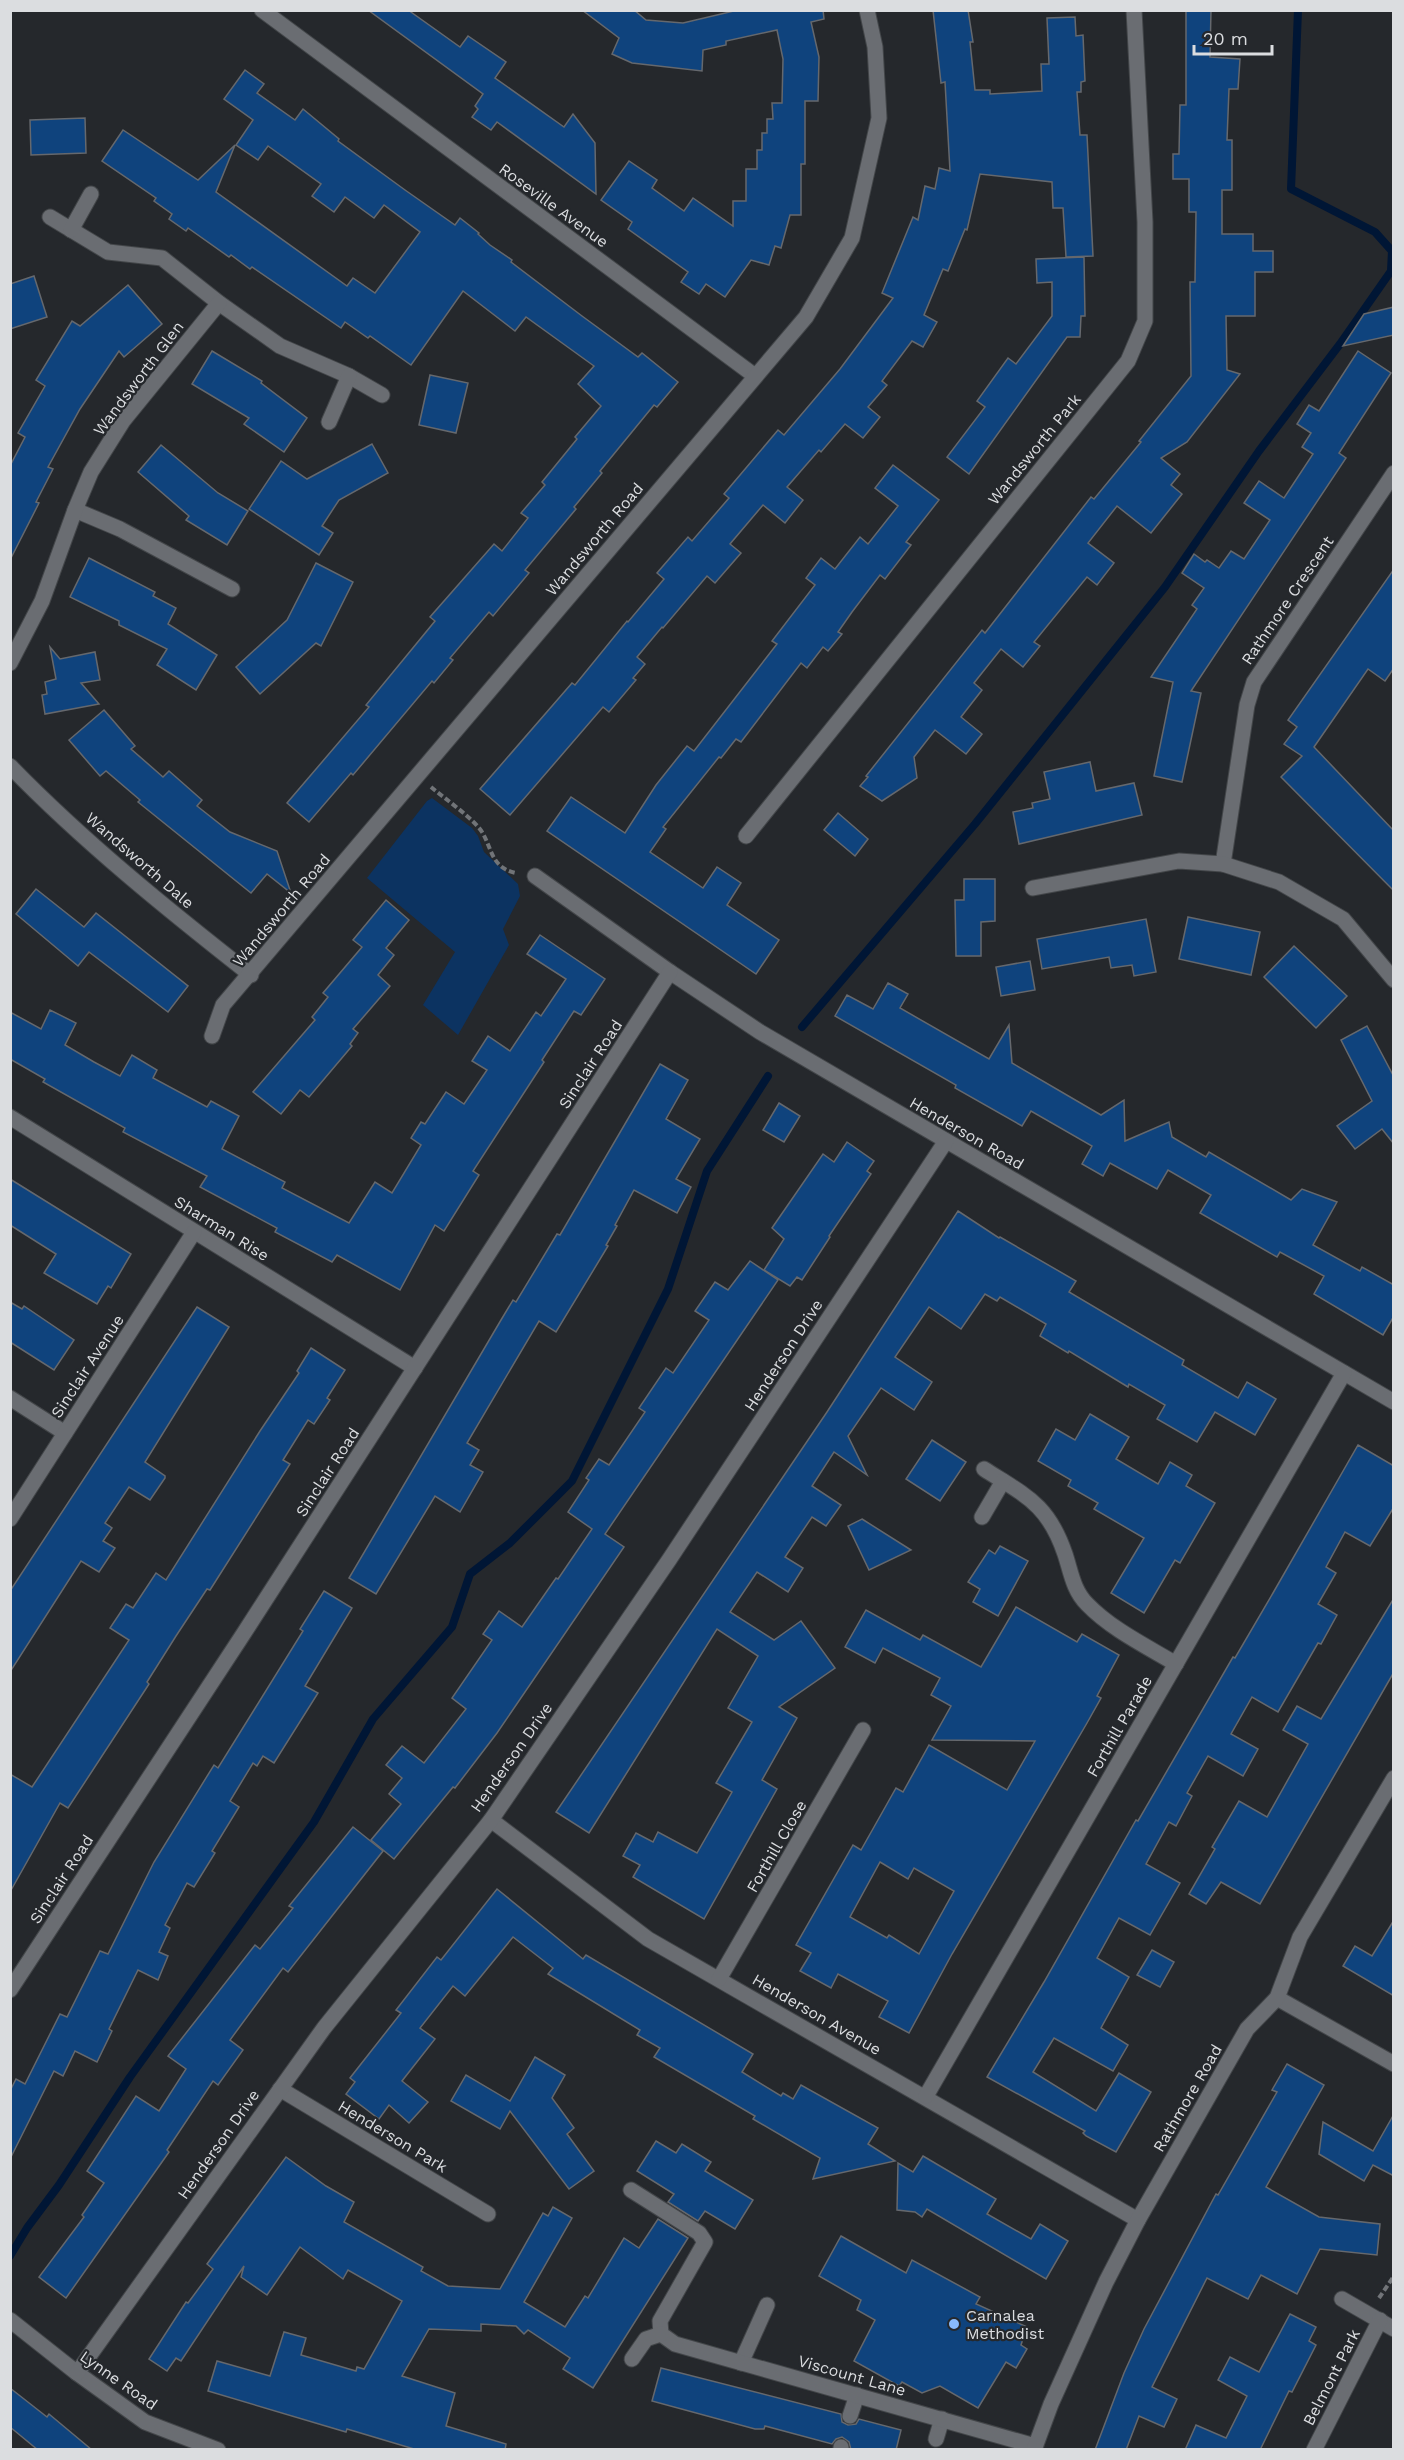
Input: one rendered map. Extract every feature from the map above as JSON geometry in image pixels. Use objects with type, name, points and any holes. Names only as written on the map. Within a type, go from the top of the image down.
[{"type":"street","name":"Roseville Avenue","points":[[262,10],[755,376]]},
{"type":"street","name":"Wandsworth Road","points":[[212,1036],[223,1005],[251,975],[806,317],[852,238],[879,118],[875,47],[867,10]]},
{"type":"street","name":"Wandsworth Park","points":[[746,836],[1128,361],[1145,321],[1145,222],[1134,10]]},
{"type":"street","points":[[71,230],[91,194]]},
{"type":"street","points":[[50,217],[108,252],[162,258],[219,303],[280,346],[349,376],[382,395]]},
{"type":"street","name":"Wandsworth Glen","points":[[10,663],[42,601],[75,510],[92,472],[123,421],[219,303]]},
{"type":"street","points":[[329,422],[349,376]]},
{"type":"street","name":"Rathmore Crescent","points":[[1223,864],[1247,705],[1254,682],[1394,473]]},
{"type":"street","points":[[75,510],[120,529],[231,589]]},
{"type":"street","name":"Wandsworth Dale","points":[[10,766],[39,796],[166,909],[251,975]]},
{"type":"street","points":[[1033,888],[1179,861],[1223,864],[1279,882],[1343,919],[1394,980]]},
{"type":"street","name":"Henderson Road","points":[[535,876],[670,972],[760,1032],[1394,1402]]},
{"type":"street","name":"Sinclair Road","points":[[10,1990],[670,972]]},
{"type":"street","name":"Sharman Rise","points":[[10,1118],[415,1368]]},
{"type":"street","name":"Henderson Drive","points":[[77,2373],[324,2028],[491,1820],[669,1560],[946,1141]]},
{"type":"street","name":"Sinclair Avenue","points":[[10,1519],[194,1232]]},
{"type":"street","name":"Forthill Parade","points":[[926,2096],[1344,1373]]},
{"type":"street","points":[[10,1398],[65,1433]]},
{"type":"street","points":[[984,1469],[1041,1508],[1051,1522],[1065,1554],[1072,1581],[1086,1604],[1108,1622],[1176,1664]]},
{"type":"street","points":[[982,1517],[1003,1482]]},
{"type":"street","name":"Forthill Close","points":[[719,1979],[863,1730]]},
{"type":"street","name":"Rathmore Road","points":[[1035,2448],[1051,2404],[1106,2282],[1138,2220],[1247,2029],[1277,1998],[1300,1937],[1394,1778]]},
{"type":"street","name":"Henderson Avenue","points":[[491,1820],[648,1939],[926,2096],[1138,2220]]},
{"type":"street","points":[[1277,1998],[1394,2064]]},
{"type":"street","name":"Henderson Park","points":[[279,2089],[488,2214]]},
{"type":"street","points":[[631,2190],[699,2233],[705,2242],[660,2320],[661,2334],[646,2340],[632,2359]]},
{"type":"street","points":[[1342,2300],[1394,2329]]},
{"type":"street","points":[[741,2363],[767,2305]]},
{"type":"street","name":"Lynne Road","points":[[10,2320],[77,2373],[145,2422],[218,2450]]},
{"type":"street","name":"Belmont Park","points":[[1314,2450],[1380,2320]]},
{"type":"street","name":"Viscount Lane","points":[[661,2334],[675,2344],[942,2419],[1035,2448]]},
{"type":"street","points":[[850,2416],[857,2395]]},
{"type":"street","points":[[936,2439],[942,2419]]},
{"type":"path","points":[[418,776],[481,831],[491,857],[510,872],[535,876]]},
{"type":"shaded area","points":[[432,798],[472,828],[484,852],[518,884],[520,896],[503,929],[509,945],[458,1035],[423,1005],[455,952],[367,878],[427,801]]},
{"type":"building","points":[[368,10],[408,10],[460,47],[468,36],[506,62],[495,78],[564,127],[573,114],[595,143],[596,194],[497,122],[491,130],[472,117],[478,109],[475,106],[483,94]]},
{"type":"building","points":[[582,10],[634,10],[646,20],[683,23],[738,10],[823,10],[824,19],[811,22],[819,57],[818,101],[805,101],[805,164],[801,164],[801,215],[790,215],[781,248],[775,246],[769,265],[751,260],[725,297],[706,284],[699,294],[681,282],[688,272],[628,229],[632,222],[601,200],[629,161],[657,180],[652,188],[684,211],[693,198],[733,226],[733,201],[746,201],[746,169],[757,169],[757,150],[762,150],[762,133],[767,133],[767,119],[773,119],[772,103],[782,103],[783,59],[777,30],[726,41],[726,45],[703,50],[702,71],[632,63],[612,54],[619,38]]},
{"type":"building","points":[[933,10],[968,10],[973,42],[970,42],[975,90],[990,90],[990,94],[1042,91],[1041,64],[1049,64],[1047,18],[1075,17],[1076,36],[1083,35],[1085,81],[1081,82],[1081,92],[1077,92],[1080,135],[1087,135],[1093,256],[1066,257],[1063,208],[1053,208],[1052,182],[980,174],[967,230],[965,229],[948,271],[943,269],[924,315],[937,322],[923,347],[912,341],[882,381],[887,385],[868,407],[880,417],[863,438],[845,424],[821,452],[819,450],[787,487],[803,500],[785,523],[763,505],[730,544],[741,553],[715,583],[707,576],[662,627],[637,657],[645,664],[633,678],[636,680],[609,712],[603,707],[510,815],[480,789],[572,683],[575,685],[628,622],[664,579],[657,573],[688,537],[692,541],[729,498],[724,494],[778,430],[784,435],[840,369],[893,298],[882,293],[913,217],[918,220],[925,186],[935,189],[939,168],[950,171],[945,82],[941,83]]},
{"type":"building","points":[[1186,10],[1211,10],[1210,57],[1240,59],[1238,89],[1229,89],[1227,140],[1232,140],[1232,190],[1222,190],[1222,234],[1253,234],[1253,251],[1273,251],[1273,272],[1255,272],[1255,316],[1226,316],[1227,370],[1240,374],[1187,442],[1161,458],[1180,474],[1171,485],[1182,494],[1151,533],[1117,506],[1088,543],[1114,563],[1097,585],[1087,577],[1034,642],[1040,646],[1023,667],[1001,649],[974,683],[982,690],[961,717],[982,734],[966,754],[935,730],[914,757],[917,778],[882,801],[860,786],[868,777],[866,776],[982,630],[985,633],[1091,497],[1094,499],[1141,442],[1139,441],[1191,376],[1190,282],[1195,282],[1196,212],[1189,212],[1189,179],[1173,179],[1173,154],[1179,154],[1180,105],[1186,105]]},
{"type":"building","points":[[245,70],[264,84],[257,93],[295,120],[303,109],[339,139],[338,141],[405,190],[455,225],[460,218],[490,245],[512,260],[511,262],[582,316],[638,357],[642,353],[678,382],[657,407],[654,405],[600,471],[602,473],[574,507],[576,509],[525,570],[529,573],[493,616],[489,612],[450,658],[453,660],[434,683],[432,681],[353,775],[351,773],[309,822],[287,803],[369,707],[366,705],[435,621],[430,617],[494,544],[502,551],[528,518],[521,513],[545,485],[542,482],[601,406],[578,384],[594,366],[526,317],[515,331],[463,291],[411,365],[370,336],[368,338],[345,322],[341,328],[252,267],[250,269],[231,255],[229,257],[188,228],[186,231],[169,219],[172,214],[154,201],[156,198],[102,161],[123,130],[198,180],[235,145],[216,192],[347,286],[353,278],[375,293],[420,232],[384,205],[374,218],[345,197],[334,212],[312,196],[321,184],[268,146],[258,160],[236,145],[253,120],[224,99]]},
{"type":"building","points":[[85,118],[86,153],[31,155],[30,120]]},
{"type":"building","points":[[1084,257],[1085,316],[1081,316],[1080,337],[1067,337],[969,474],[947,457],[985,407],[977,401],[1008,358],[1016,364],[1052,316],[1052,282],[1037,283],[1036,259]]},
{"type":"building","points":[[34,276],[47,317],[10,329],[10,284]]},
{"type":"building","points":[[128,285],[162,324],[124,357],[119,351],[80,409],[48,467],[53,469],[36,502],[39,503],[10,560],[10,466],[25,437],[18,433],[45,386],[36,380],[72,321],[80,326]]},
{"type":"building","points":[[1394,307],[1394,335],[1343,346],[1364,314]]},
{"type":"building","points":[[212,351],[262,381],[261,383],[307,418],[284,452],[244,424],[249,418],[192,384]]},
{"type":"building","points":[[1358,351],[1391,373],[1339,453],[1346,458],[1191,691],[1201,693],[1182,782],[1154,776],[1173,682],[1151,677],[1197,609],[1192,605],[1204,588],[1182,573],[1194,554],[1219,568],[1231,551],[1244,559],[1270,520],[1244,503],[1259,481],[1284,498],[1313,454],[1302,447],[1311,433],[1297,424],[1309,405],[1319,411]]},
{"type":"building","points":[[430,375],[468,383],[456,433],[419,425]]},
{"type":"building","points":[[372,444],[388,473],[339,500],[322,526],[333,533],[319,555],[249,509],[281,461],[307,479]]},
{"type":"building","points":[[161,445],[218,493],[248,511],[227,545],[186,520],[189,516],[138,472]]},
{"type":"building","points":[[893,465],[939,500],[906,542],[911,545],[885,579],[880,575],[838,632],[842,634],[828,651],[823,647],[807,668],[801,663],[741,742],[736,739],[721,758],[719,757],[663,827],[666,829],[650,852],[703,888],[717,867],[741,883],[727,905],[779,940],[756,974],[547,831],[571,797],[625,833],[656,785],[687,746],[694,751],[777,644],[772,641],[815,585],[806,578],[821,558],[835,569],[860,537],[868,544],[898,506],[875,488]]},
{"type":"building","points":[[89,558],[155,592],[153,596],[176,608],[168,624],[217,655],[196,690],[157,665],[167,649],[119,625],[119,621],[70,597]]},
{"type":"building","points":[[316,563],[353,582],[321,646],[316,643],[260,694],[236,667],[287,620]]},
{"type":"building","points":[[1394,569],[1394,668],[1385,681],[1368,669],[1314,747],[1394,831],[1394,891],[1281,777],[1302,756],[1284,744],[1297,727],[1288,720]]},
{"type":"building","points":[[50,647],[60,659],[95,652],[100,680],[81,683],[99,704],[45,714],[42,695],[47,694],[45,682],[56,679]]},
{"type":"building","points":[[104,710],[135,746],[131,749],[163,777],[169,771],[202,800],[197,806],[230,832],[277,851],[291,893],[267,874],[251,893],[138,802],[140,800],[106,771],[100,776],[69,740]]},
{"type":"building","points":[[1090,762],[1096,791],[1134,783],[1142,815],[1019,844],[1013,812],[1033,808],[1032,803],[1050,799],[1044,772]]},
{"type":"building","points":[[838,813],[868,839],[855,856],[824,830]]},
{"type":"building","points":[[964,879],[995,879],[995,921],[981,922],[981,956],[956,956],[955,900],[964,900]]},
{"type":"building","points":[[36,889],[84,927],[96,913],[188,986],[168,1012],[89,952],[78,966],[16,914]]},
{"type":"building","points":[[386,900],[409,920],[386,948],[394,955],[378,975],[390,986],[353,1029],[358,1033],[350,1044],[352,1046],[309,1097],[300,1090],[281,1114],[253,1092],[315,1020],[312,1017],[328,997],[323,993],[362,947],[353,940]]},
{"type":"building","points":[[1188,917],[1260,932],[1251,975],[1179,959]]},
{"type":"building","points":[[1146,919],[1156,972],[1134,976],[1132,965],[1111,968],[1109,957],[1042,969],[1037,939]]},
{"type":"building","points":[[540,935],[605,979],[581,1015],[574,1011],[542,1060],[544,1062],[473,1171],[479,1175],[444,1231],[435,1225],[400,1290],[337,1255],[332,1262],[275,1232],[277,1228],[200,1187],[207,1176],[123,1132],[125,1128],[43,1082],[45,1079],[10,1059],[10,1012],[41,1029],[50,1010],[76,1023],[65,1045],[94,1062],[120,1076],[132,1055],[157,1070],[153,1078],[207,1107],[211,1101],[239,1116],[222,1149],[285,1182],[282,1188],[349,1223],[375,1182],[392,1193],[421,1145],[411,1138],[421,1122],[425,1124],[446,1092],[464,1104],[487,1070],[472,1061],[488,1036],[510,1051],[536,1012],[541,1016],[566,979],[527,954]]},
{"type":"building","points":[[1294,946],[1347,996],[1316,1028],[1264,977]]},
{"type":"building","points":[[1030,961],[1035,990],[1001,996],[996,967]]},
{"type":"building","points":[[888,983],[908,994],[900,1008],[989,1059],[1009,1025],[1012,1063],[1101,1115],[1124,1100],[1125,1141],[1169,1122],[1172,1137],[1206,1157],[1209,1152],[1291,1200],[1302,1189],[1337,1202],[1313,1245],[1360,1271],[1362,1267],[1394,1285],[1394,1316],[1383,1335],[1314,1294],[1324,1276],[1280,1252],[1277,1257],[1200,1213],[1211,1195],[1168,1170],[1157,1189],[1110,1163],[1103,1176],[1082,1164],[1092,1146],[1031,1111],[1022,1126],[955,1088],[956,1085],[835,1016],[847,995],[873,1009]]},
{"type":"building","points":[[1367,1026],[1394,1077],[1394,1144],[1382,1129],[1355,1149],[1337,1126],[1372,1101],[1341,1040]]},
{"type":"building","points":[[660,1064],[688,1080],[666,1119],[700,1139],[676,1179],[691,1187],[677,1213],[634,1190],[615,1225],[617,1226],[606,1245],[608,1246],[556,1332],[539,1321],[467,1443],[479,1450],[470,1465],[483,1472],[460,1512],[435,1496],[376,1594],[349,1578],[513,1300],[516,1302],[557,1234],[560,1235]]},
{"type":"building","points":[[779,1103],[800,1116],[784,1142],[763,1130]]},
{"type":"building","points":[[847,1142],[874,1161],[867,1171],[871,1174],[802,1280],[797,1277],[790,1286],[764,1270],[784,1239],[772,1228],[823,1154],[834,1162]]},
{"type":"building","points":[[10,1179],[131,1254],[111,1288],[108,1286],[97,1304],[44,1273],[56,1254],[10,1225]]},
{"type":"building","points":[[958,1211],[999,1238],[1076,1281],[1069,1292],[1184,1360],[1182,1365],[1238,1398],[1247,1382],[1276,1399],[1255,1435],[1215,1412],[1197,1442],[1157,1419],[1165,1405],[1129,1384],[1128,1387],[1040,1336],[1046,1324],[1000,1297],[997,1301],[985,1294],[961,1329],[929,1307],[895,1357],[932,1382],[914,1410],[881,1388],[848,1436],[867,1475],[834,1452],[812,1486],[841,1505],[826,1526],[812,1517],[785,1557],[803,1568],[788,1592],[757,1572],[730,1612],[774,1640],[801,1621],[835,1668],[779,1707],[797,1718],[762,1780],[777,1789],[704,1919],[633,1877],[640,1865],[623,1856],[636,1833],[653,1842],[658,1832],[697,1853],[732,1792],[716,1783],[752,1722],[728,1708],[758,1656],[717,1629],[589,1833],[556,1812],[827,1412]]},
{"type":"building","points":[[750,1261],[778,1280],[605,1534],[624,1547],[497,1733],[455,1788],[453,1787],[394,1859],[371,1840],[401,1804],[389,1794],[402,1778],[386,1765],[402,1746],[424,1763],[466,1709],[452,1698],[492,1640],[483,1634],[499,1611],[522,1627],[556,1578],[558,1579],[592,1529],[568,1512],[589,1480],[586,1478],[599,1459],[609,1465],[645,1412],[639,1408],[666,1368],[673,1373],[709,1320],[695,1311],[715,1282],[728,1290]]},
{"type":"building","points":[[10,1302],[22,1309],[24,1306],[74,1340],[54,1370],[10,1342]]},
{"type":"building","points":[[197,1307],[229,1327],[145,1462],[165,1478],[150,1500],[129,1487],[105,1523],[112,1528],[103,1541],[115,1548],[99,1572],[81,1561],[10,1672],[10,1591]]},
{"type":"building","points":[[311,1348],[345,1370],[327,1398],[330,1400],[314,1424],[308,1420],[283,1460],[290,1464],[210,1590],[207,1589],[176,1636],[147,1682],[149,1684],[68,1808],[60,1803],[10,1892],[10,1774],[32,1787],[129,1640],[110,1628],[126,1604],[133,1608],[156,1573],[166,1580],[299,1373],[297,1371]]},
{"type":"building","points":[[1090,1414],[1129,1437],[1116,1459],[1158,1484],[1170,1462],[1192,1475],[1186,1486],[1215,1503],[1180,1563],[1175,1560],[1144,1613],[1111,1593],[1144,1538],[1094,1509],[1098,1503],[1068,1486],[1071,1480],[1038,1461],[1056,1429],[1075,1440]]},
{"type":"building","points":[[932,1440],[966,1462],[940,1501],[906,1479]]},
{"type":"building","points":[[1358,1445],[1394,1466],[1394,1507],[1370,1546],[1345,1532],[1326,1567],[1336,1573],[1318,1604],[1337,1615],[1278,1712],[1252,1697],[1231,1734],[1258,1749],[1243,1776],[1208,1756],[1187,1793],[1192,1796],[1176,1826],[1169,1822],[1146,1864],[1180,1883],[1150,1935],[1119,1918],[1097,1958],[1129,1977],[1101,2028],[1128,2045],[1113,2071],[1054,2038],[1033,2072],[1096,2111],[1119,2073],[1151,2092],[1116,2152],[1086,2136],[1083,2133],[1085,2131],[987,2077]]},
{"type":"building","points":[[862,1519],[911,1550],[869,1570],[848,1526]]},
{"type":"building","points":[[1000,1546],[1028,1561],[998,1616],[973,1602],[980,1589],[968,1582],[989,1550],[995,1554]]},
{"type":"building","points":[[324,1591],[352,1608],[305,1686],[318,1693],[274,1763],[263,1756],[257,1766],[253,1763],[230,1801],[239,1807],[212,1851],[215,1853],[194,1887],[187,1883],[165,1925],[170,1928],[159,1952],[168,1956],[158,1980],[138,1970],[109,2029],[112,2031],[97,2062],[75,2051],[63,2076],[54,2071],[10,2159],[10,2091],[16,2079],[25,2084],[60,2014],[67,2017],[100,1951],[108,1954],[154,1862],[214,1765],[218,1768],[303,1631],[300,1629]]},
{"type":"building","points":[[1394,1598],[1394,1672],[1260,1904],[1221,1882],[1206,1904],[1189,1894],[1215,1849],[1212,1847],[1239,1801],[1267,1817],[1308,1744],[1283,1730],[1297,1706],[1321,1719]]},
{"type":"building","points":[[1016,1607],[1077,1642],[1082,1634],[1119,1655],[1097,1696],[1101,1698],[952,1954],[909,2033],[879,2017],[888,2001],[838,1974],[831,1988],[800,1971],[811,1953],[796,1945],[853,1845],[861,1850],[896,1788],[903,1792],[929,1745],[1007,1790],[1035,1741],[932,1740],[951,1706],[931,1695],[940,1678],[883,1648],[875,1663],[845,1647],[866,1610],[920,1640],[923,1635],[981,1667]],"holes":[[[880,1862],[908,1879],[914,1868],[954,1891],[919,1954],[889,1935],[887,1938],[850,1917]]]},
{"type":"building","points":[[353,1827],[383,1851],[288,1972],[283,1968],[230,2040],[243,2050],[218,2085],[213,2081],[167,2150],[169,2152],[66,2298],[39,2277],[84,2217],[82,2215],[104,2183],[87,2171],[136,2096],[159,2111],[186,2069],[168,2056],[255,1945],[260,1949],[293,1908],[289,1906]]},
{"type":"building","points":[[497,1889],[583,1959],[586,1955],[753,2054],[742,2072],[781,2096],[783,2093],[793,2099],[801,2085],[878,2128],[868,2144],[895,2161],[813,2179],[820,2158],[753,2119],[755,2116],[654,2057],[660,2048],[637,2035],[640,2030],[548,1974],[553,1968],[513,1937],[465,1996],[453,1986],[420,2028],[435,2039],[402,2081],[428,2102],[409,2123],[389,2105],[379,2119],[346,2094],[355,2082],[350,2078],[401,2013],[396,2010],[437,1957],[441,1960]]},
{"type":"building","points":[[1394,1920],[1394,1996],[1343,1966],[1355,1946],[1372,1956]]},
{"type":"building","points":[[1152,1950],[1174,1962],[1160,1987],[1137,1975]]},
{"type":"building","points":[[535,2057],[565,2075],[552,2098],[574,2128],[567,2134],[594,2171],[569,2189],[510,2111],[500,2129],[451,2101],[466,2075],[510,2101]]},
{"type":"building","points":[[1287,2064],[1324,2085],[1266,2187],[1319,2217],[1380,2224],[1377,2255],[1320,2249],[1297,2294],[1261,2275],[1248,2299],[1207,2278],[1152,2387],[1177,2399],[1164,2427],[1139,2416],[1126,2450],[1095,2450],[1124,2373],[1144,2329],[1216,2194],[1218,2195],[1277,2092],[1272,2090]]},
{"type":"building","points":[[1394,2114],[1394,2176],[1373,2165],[1364,2181],[1319,2154],[1323,2122],[1373,2151]]},
{"type":"building","points":[[656,2141],[676,2153],[682,2144],[711,2162],[705,2171],[753,2200],[735,2229],[705,2211],[698,2221],[668,2202],[674,2194],[637,2171]]},
{"type":"building","points":[[923,2156],[996,2199],[987,2214],[1031,2239],[1040,2224],[1068,2241],[1046,2279],[927,2209],[922,2217],[915,2212],[897,2210],[898,2163],[913,2172]]},
{"type":"building","points":[[286,2157],[326,2186],[354,2202],[344,2222],[423,2267],[421,2271],[448,2286],[500,2289],[543,2213],[548,2216],[553,2207],[572,2218],[524,2302],[565,2327],[585,2296],[588,2298],[624,2238],[639,2248],[658,2219],[688,2238],[593,2388],[563,2369],[570,2358],[528,2330],[524,2334],[516,2326],[481,2324],[481,2331],[429,2329],[402,2376],[455,2393],[446,2426],[506,2444],[505,2450],[414,2449],[347,2429],[346,2432],[208,2391],[217,2361],[270,2376],[284,2332],[306,2338],[301,2355],[356,2371],[357,2367],[364,2369],[402,2301],[348,2270],[343,2279],[300,2247],[267,2295],[241,2277],[244,2266],[181,2361],[176,2358],[167,2371],[149,2359],[186,2302],[188,2303],[213,2269],[207,2264]]},
{"type":"building","name":"Carnalea Methodist","points":[[841,2236],[906,2273],[912,2260],[980,2297],[976,2304],[1027,2327],[1021,2345],[1027,2349],[1016,2368],[1006,2362],[978,2408],[940,2386],[922,2393],[902,2382],[899,2386],[854,2361],[875,2320],[857,2310],[861,2300],[819,2276]]},
{"type":"building","points":[[1290,2314],[1316,2327],[1309,2341],[1316,2345],[1292,2392],[1289,2391],[1260,2450],[1185,2450],[1196,2425],[1226,2438],[1247,2396],[1218,2380],[1230,2357],[1259,2372]]},
{"type":"building","points":[[661,2368],[841,2414],[842,2422],[848,2425],[856,2424],[859,2419],[901,2430],[896,2450],[851,2450],[849,2442],[842,2437],[836,2439],[832,2444],[765,2426],[764,2429],[755,2429],[652,2401]]},
{"type":"building","points":[[10,2388],[47,2417],[49,2414],[92,2450],[38,2450],[10,2427]]},
{"type":"waterway","points":[[802,1027],[975,824],[1165,587],[1259,451],[1340,344],[1391,271],[1392,251],[1375,232],[1291,189],[1298,10]]},
{"type":"waterway","points":[[10,2256],[130,2077],[314,1822],[373,1719],[452,1627],[470,1574],[510,1543],[572,1481],[668,1289],[707,1171],[768,1076]]},
{"type":"place","name":"Carnalea Methodist","points":[[954,2324]]}]
